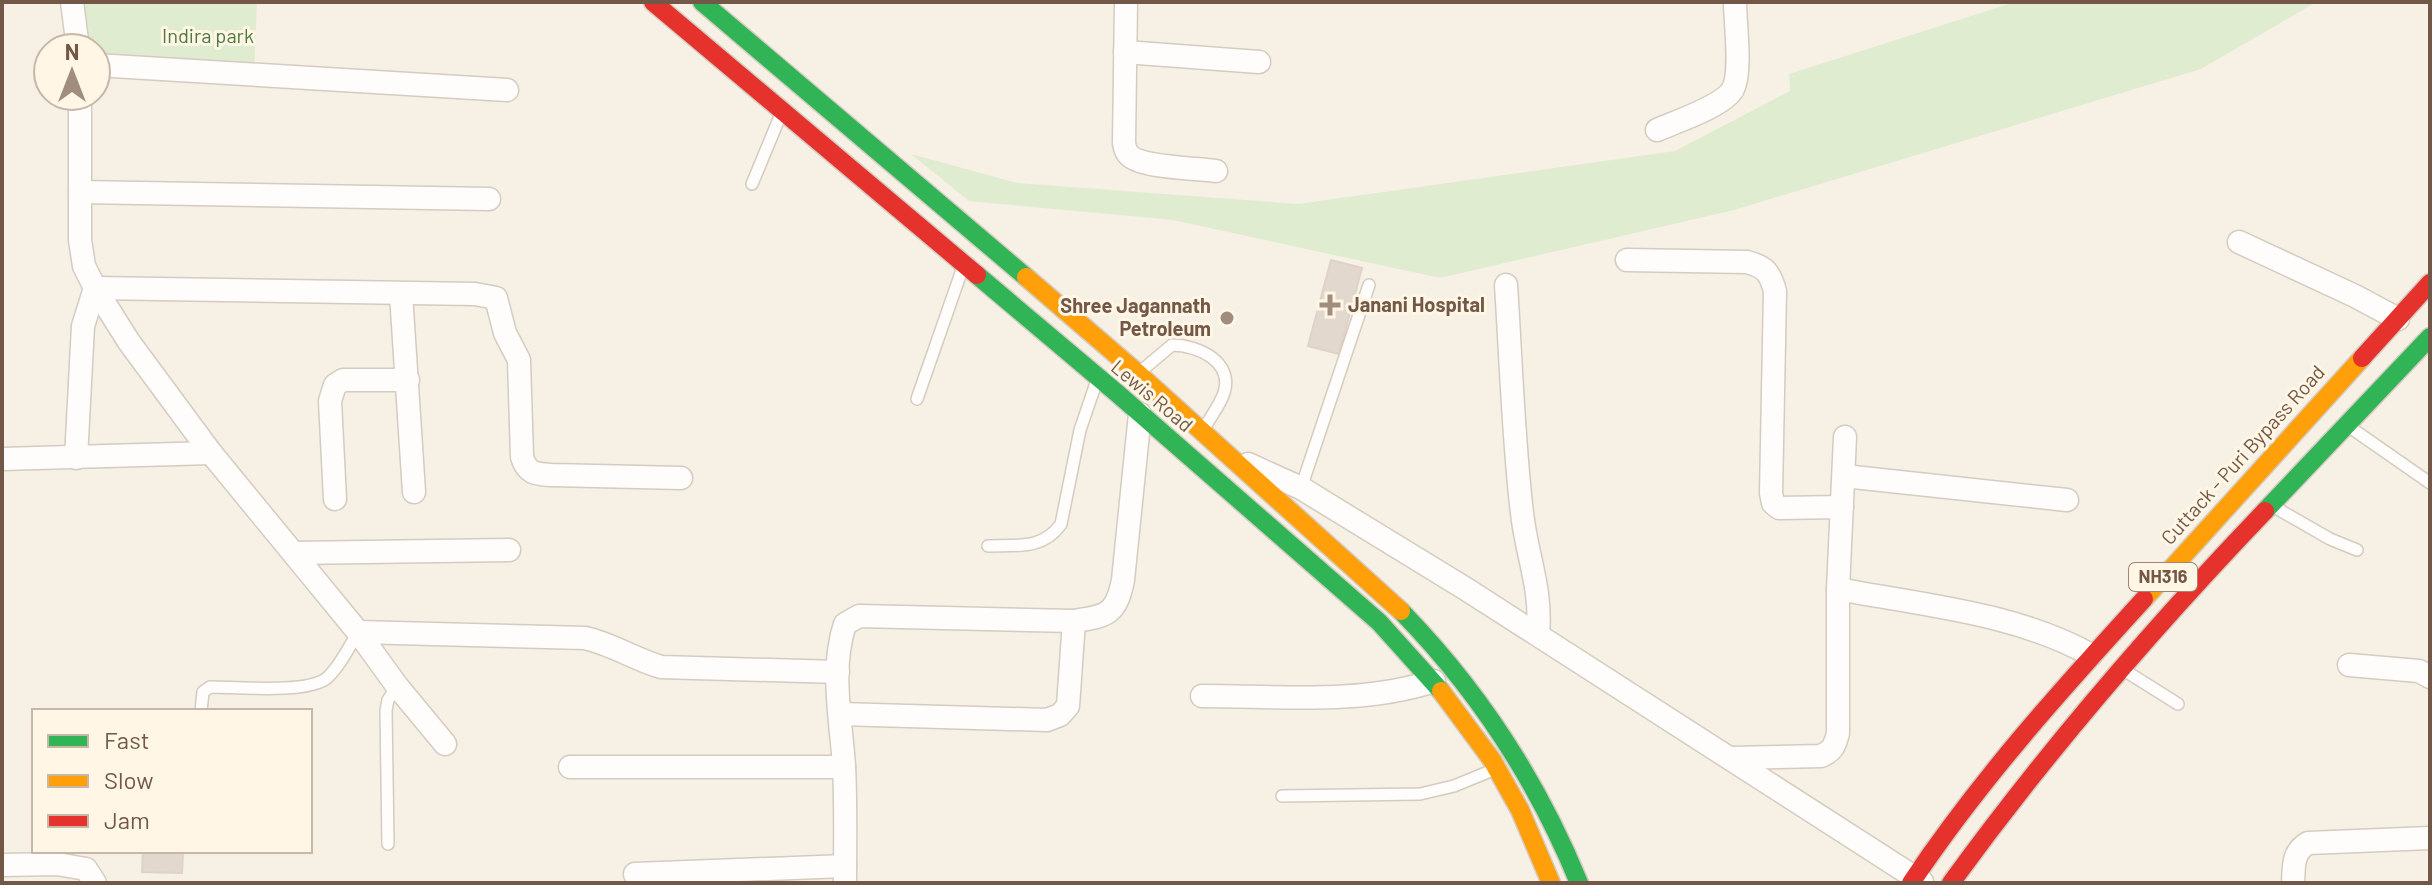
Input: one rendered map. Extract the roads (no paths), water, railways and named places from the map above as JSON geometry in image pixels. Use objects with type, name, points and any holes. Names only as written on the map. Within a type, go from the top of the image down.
[{"type":"main road","name":"Lewis Road","points":[[653,2],[1118,394],[1379,622],[1434,681],[1498,768],[1520,810],[1551,883]]},
{"type":"main road","name":"Lewis Road","points":[[702,2],[961,219],[1234,458],[1293,515],[1391,601],[1446,658],[1508,741],[1540,796],[1579,883]]},
{"type":"main road","name":"Cuttack - Puri Bypass Road","points":[[1916,881],[1950,826],[2035,719],[2430,283]]},
{"type":"main road","name":"NH316","points":[[1951,883],[1982,837],[2119,667],[2430,337]]},
{"type":"street","points":[[72,2],[76,32]]},
{"type":"street","points":[[1126,2],[1126,153],[1136,160],[1216,171]]},
{"type":"street","points":[[1657,130],[1722,101],[1734,88],[1737,69],[1735,2]]},
{"type":"street","points":[[1125,52],[1259,62]]},
{"type":"street","points":[[112,66],[507,90]]},
{"type":"street","points":[[80,112],[80,240],[84,266],[95,288],[129,342],[211,453],[445,744]]},
{"type":"street","points":[[80,192],[489,199]]},
{"type":"street","points":[[2239,242],[2398,319]]},
{"type":"street","points":[[1627,260],[1747,262],[1759,265],[1770,273],[1775,291],[1773,503],[1779,508],[1842,507]]},
{"type":"street","points":[[1506,285],[1522,514],[1538,587],[1538,634]]},
{"type":"street","points":[[95,288],[475,294],[496,298],[505,333],[519,360],[522,457],[525,467],[533,473],[681,478]]},
{"type":"street","points":[[76,458],[83,326],[95,288]]},
{"type":"street","points":[[401,294],[414,492]]},
{"type":"street","points":[[335,499],[330,401],[335,385],[343,380],[408,380]]},
{"type":"street","points":[[635,874],[845,874],[844,767],[838,672],[840,638],[845,624],[859,616],[1074,621],[1102,617],[1113,610],[1120,597],[1140,414]]},
{"type":"street","points":[[1730,758],[1821,756],[1834,746],[1838,733],[1838,589],[1845,437]]},
{"type":"street","points":[[2,459],[211,453]]},
{"type":"street","points":[[1234,458],[1301,488],[1538,634],[1916,881]]},
{"type":"street","points":[[1844,476],[2067,500]]},
{"type":"street","points":[[294,553],[509,550]]},
{"type":"street","points":[[1838,589],[2025,627],[2060,638],[2091,655]]},
{"type":"street","points":[[840,714],[1047,720],[1060,715],[1068,706],[1074,621]]},
{"type":"street","points":[[358,632],[585,638],[604,642],[639,661],[661,667],[838,672]]},
{"type":"street","points":[[2349,665],[2419,671],[2430,677]]},
{"type":"street","points":[[1202,696],[1350,696],[1415,687],[1434,681]]},
{"type":"street","points":[[570,767],[844,767]]},
{"type":"street","points":[[2293,883],[2295,857],[2300,847],[2308,843],[2430,836]]},
{"type":"street","points":[[2,865],[74,866],[86,869],[95,883]]},
{"type":"lane","points":[[752,184],[782,110]]},
{"type":"lane","points":[[917,399],[963,265]]},
{"type":"lane","points":[[1301,488],[1369,285]]},
{"type":"lane","points":[[1118,394],[1172,345],[1201,350],[1217,362],[1225,373],[1225,392],[1203,431],[1182,450]]},
{"type":"lane","points":[[988,546],[1036,544],[1051,537],[1061,524],[1080,430],[1098,378]]},
{"type":"lane","points":[[2348,425],[2430,483]]},
{"type":"lane","points":[[2272,506],[2330,539],[2357,550]]},
{"type":"lane","points":[[201,709],[203,692],[210,687],[299,686],[324,680],[335,669],[358,632]]},
{"type":"lane","points":[[2119,667],[2178,704]]},
{"type":"lane","points":[[388,844],[386,710],[397,686]]},
{"type":"lane","points":[[1282,796],[1420,794],[1454,786],[1498,768]]},
{"type":"place","name":"Janani Hospital","points":[[1330,305]]},
{"type":"place","name":"Shree Jagannath Petroleum","points":[[1227,318]]},
{"type":"park label","name":"Indira park","points":[[208,36]]}]
